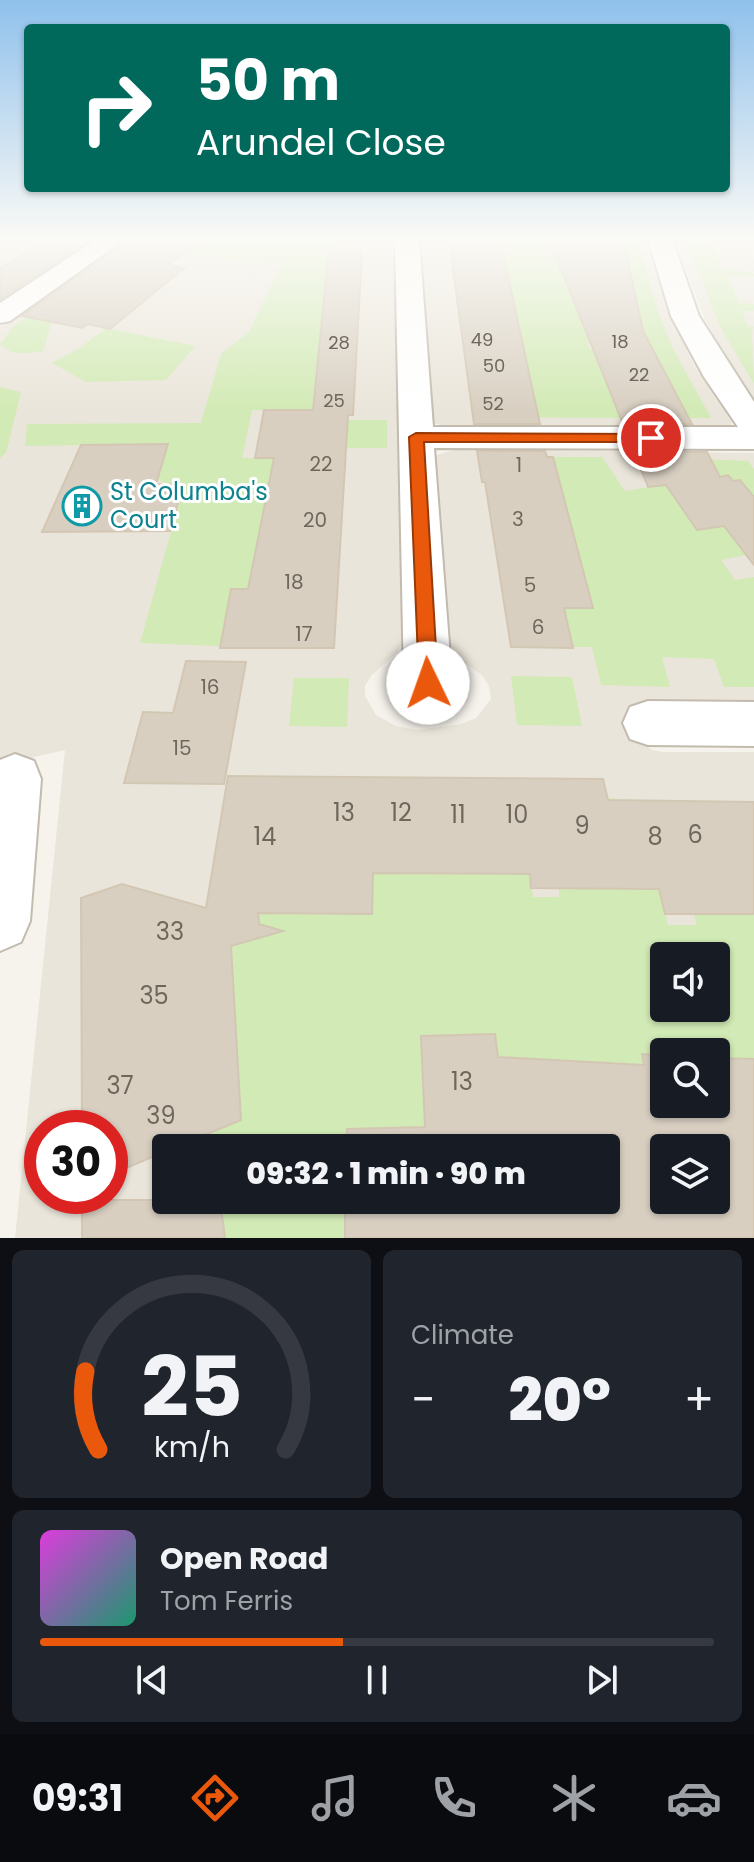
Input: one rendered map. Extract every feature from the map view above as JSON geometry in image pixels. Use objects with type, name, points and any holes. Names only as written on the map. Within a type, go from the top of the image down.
[{"type":"street","points":[[0,315],[27,297]]},
{"type":"street","points":[[410,297],[428,683]]},
{"type":"street","points":[[679,297],[685,316],[720,377],[754,426]]},
{"type":"street","points":[[416,437],[754,438]]},
{"type":"street","points":[[648,723],[754,724]]},
{"type":"street","points":[[0,921],[15,779]]},
{"type":"shaded area","points":[[44,297],[395,297],[402,643],[398,651],[371,676],[365,686],[365,696],[376,715],[396,726],[418,730],[461,724],[476,718],[491,699],[489,686],[482,675],[445,649],[429,461],[436,455],[458,449],[754,453],[754,706],[642,743],[652,750],[663,752],[754,752],[754,1238],[15,1238],[24,1150],[24,1214],[128,1214],[128,1110],[28,1110],[65,750],[0,765],[0,327]]},
{"type":"shaded area","points":[[421,297],[664,297],[694,365],[732,422],[730,427],[458,425],[457,428],[432,423]]},
{"type":"shaded area","points":[[696,297],[754,297],[754,400],[736,376],[705,320]]},
{"type":"green space","points":[[60,297],[43,351],[15,352],[0,344],[15,325]]},
{"type":"green space","points":[[266,297],[327,297],[313,410],[252,410],[242,458],[297,458],[295,471],[271,471],[267,492],[272,648],[140,643],[184,485],[167,484],[157,479],[168,444],[25,446],[27,424],[201,423],[221,354],[249,332]]},
{"type":"green space","points":[[509,297],[654,297],[673,349],[711,418],[683,418],[683,406],[643,332],[588,344],[590,349],[597,349],[649,418],[477,417],[521,361],[527,361]]},
{"type":"green space","points":[[708,297],[736,297],[739,303],[754,304],[754,311],[742,311],[748,326],[754,327],[754,384],[719,325]]},
{"type":"green space","points":[[106,328],[195,346],[166,380],[86,382],[52,363]]},
{"type":"green space","points":[[0,387],[21,392],[6,453],[0,458]]},
{"type":"green space","points":[[312,420],[387,420],[387,448],[309,448]]},
{"type":"green space","points":[[553,457],[602,457],[625,491],[661,485],[677,458],[748,461],[754,469],[754,497],[728,476],[692,481],[697,530],[724,526],[746,555],[721,560],[735,580],[754,577],[754,687],[724,687],[714,659],[662,657],[670,687],[601,685],[592,647],[573,647],[564,608],[593,607],[572,529],[546,529],[559,482]]},
{"type":"green space","points":[[511,676],[572,677],[582,726],[517,725]]},
{"type":"green space","points":[[294,678],[349,678],[347,727],[289,726]]},
{"type":"green space","points":[[608,798],[627,800],[645,875],[656,876],[668,925],[697,925],[694,914],[754,870],[754,1059],[730,1072],[730,1038],[650,1038],[650,1055],[642,1055],[650,1098],[650,1118],[654,1118],[657,1134],[650,1134],[650,1145],[620,1142],[620,1134],[544,1134],[505,1130],[495,1034],[421,1036],[425,1127],[347,1129],[347,1134],[207,1134],[241,1119],[221,948],[256,904],[308,914],[372,914],[373,848],[526,851],[533,897],[559,897],[559,888],[594,888],[621,854]]},
{"type":"green space","points":[[221,1214],[345,1214],[345,1238],[223,1238]]},
{"type":"building","points":[[48,297],[149,297],[110,329],[87,324],[82,328],[22,316]]},
{"type":"building","points":[[324,297],[359,297],[353,415],[348,415],[334,648],[220,648],[231,589],[248,589],[274,458],[255,458],[264,410],[313,410]]},
{"type":"building","points":[[457,297],[512,297],[540,424],[474,424]]},
{"type":"building","points":[[572,297],[636,297],[643,331],[692,424],[623,424]]},
{"type":"building","name":"St Columba's Court","points":[[168,444],[156,484],[183,485],[170,531],[42,532],[81,445]]},
{"type":"building","points":[[477,451],[545,451],[547,457],[553,457],[593,608],[564,608],[573,648],[511,647],[485,482],[482,482]]},
{"type":"building","points":[[634,452],[707,452],[720,477],[728,475],[733,481],[740,480],[754,497],[754,565],[724,526],[697,530],[666,485],[648,487]]},
{"type":"building","points":[[186,661],[246,662],[224,784],[124,783],[143,712],[173,713]]},
{"type":"building","points":[[228,776],[603,779],[608,800],[754,802],[754,914],[665,914],[659,889],[531,888],[530,874],[373,873],[372,914],[258,913],[259,924],[283,931],[231,946],[241,1120],[207,1134],[152,1134],[152,1157],[128,1167],[128,1110],[82,1110],[81,898],[122,884],[206,908]]},
{"type":"building","points":[[495,1034],[498,1057],[644,1065],[642,1054],[650,1055],[650,1118],[730,1118],[730,1058],[754,1059],[754,1238],[345,1238],[345,1214],[620,1214],[620,1134],[347,1134],[347,1129],[425,1127],[421,1036]]},
{"type":"building","points":[[128,1200],[152,1200],[152,1214],[222,1214],[225,1238],[82,1238],[82,1214],[128,1214]]},
{"type":"place","name":"St Columba's Court","points":[[82,506]]},
{"type":"route","points":[[428,683],[416,437],[651,438]]}]
